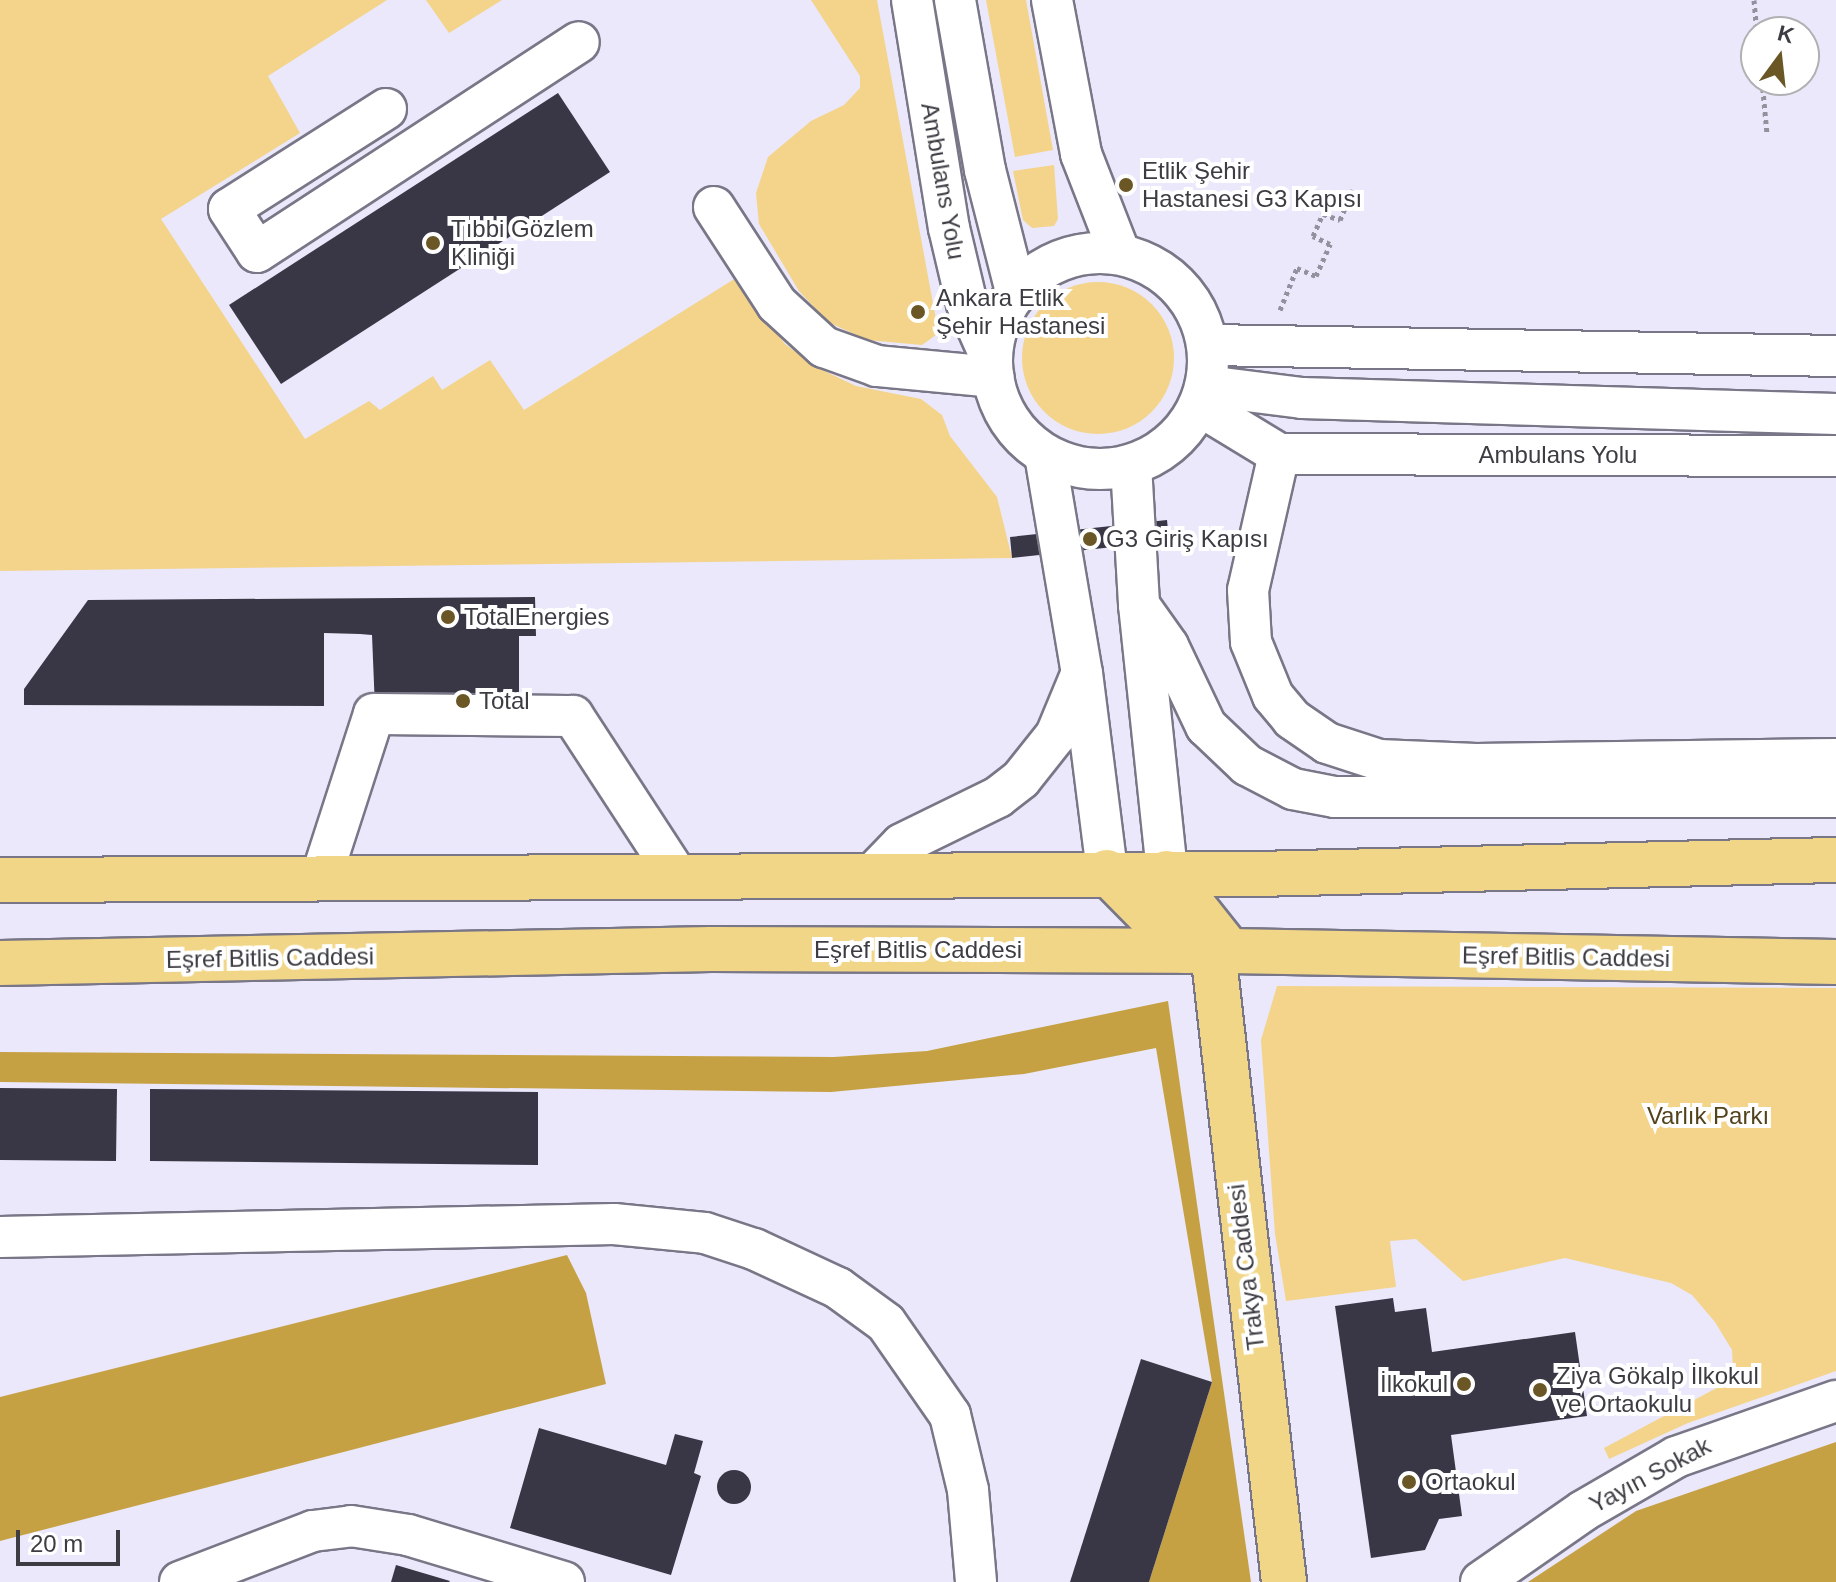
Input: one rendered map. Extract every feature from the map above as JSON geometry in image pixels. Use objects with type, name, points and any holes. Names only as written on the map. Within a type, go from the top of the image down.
[{"type":"main road","points":[[0,880],[1167,873],[1836,860]]},
{"type":"main road","points":[[1107,872],[1209,951]]},
{"type":"main road","points":[[1167,873],[1209,951]]},
{"type":"main road","name":"Eşref Bitlis Caddesi","points":[[0,963],[711,949],[1209,951],[1836,962]]},
{"type":"main road","name":"Trakya Caddesi","points":[[1209,951],[1284,1582]]},
{"type":"street","name":"Ambulans Yolu","points":[[912,0],[949,228],[967,304],[992,367]]},
{"type":"street","points":[[955,0],[985,170],[1016,292]]},
{"type":"street","points":[[1052,0],[1081,154],[1120,254]]},
{"type":"street","points":[[386,109],[229,209],[257,252],[579,42]]},
{"type":"street","points":[[714,207],[777,304],[824,347],[877,366],[992,367]]},
{"type":"street","points":[[1082,254],[1120,254],[1152,266],[1179,286],[1198,313],[1208,345],[1203,396],[1171,442],[1131,465],[1075,466],[1045,455],[1008,416],[992,367],[998,323],[1016,292],[1046,267],[1082,254]]},
{"type":"street","points":[[1208,345],[1274,343],[1836,356]]},
{"type":"street","points":[[1203,396],[1836,414]]},
{"type":"street","points":[[1203,396],[1279,454],[1248,612],[1260,671],[1292,719],[1351,753],[1476,764],[1836,759]]},
{"type":"street","name":"Ambulans Yolu","points":[[1279,454],[1836,456]]},
{"type":"street","points":[[1045,455],[1082,673],[1107,872]]},
{"type":"street","points":[[1131,465],[1139,605],[1167,873]]},
{"type":"street","points":[[1139,605],[1168,646],[1206,726],[1247,765],[1301,791],[1335,797],[1836,797]]},
{"type":"street","points":[[874,873],[902,844],[998,797],[1021,779],[1056,735],[1082,673]]},
{"type":"street","points":[[321,878],[374,714],[573,716],[676,874]]},
{"type":"street","points":[[0,1237],[614,1224],[705,1233],[754,1249],[838,1288],[886,1323],[950,1415],[968,1490],[976,1582]]},
{"type":"street","name":"Yayın Sokak","points":[[1481,1582],[1583,1511],[1676,1457],[1836,1401]]},
{"type":"street","points":[[180,1582],[313,1531],[351,1526],[408,1535],[564,1582]]},
{"type":"path","points":[[1763,96],[1767,134]]},
{"type":"path","points":[[1274,343],[1297,268],[1316,276],[1330,244],[1313,236],[1323,214],[1340,220],[1353,190]]},
{"type":"green space","points":[[0,0],[387,0],[268,76],[300,133],[161,219],[305,439],[369,401],[380,410],[433,376],[442,390],[490,360],[524,410],[736,278],[785,344],[818,368],[856,386],[921,399],[942,415],[950,436],[997,497],[1012,558],[0,571]]},
{"type":"green space","points":[[426,0],[502,0],[449,33]]},
{"type":"green space","points":[[811,0],[877,0],[937,325],[936,335],[922,345],[867,340],[828,322],[799,291],[759,224],[756,193],[768,157],[811,121],[844,105],[860,88],[860,76]]},
{"type":"green space","points":[[986,0],[1026,0],[1053,150],[1015,157]]},
{"type":"green space","points":[[1054,165],[1058,219],[1054,226],[1032,228],[1023,220],[1013,171]]},
{"type":"green space","points":[[1098,282],[1127,287],[1152,304],[1169,329],[1174,358],[1169,387],[1152,412],[1127,429],[1098,434],[1069,429],[1044,412],[1027,387],[1022,358],[1027,329],[1044,304],[1069,287]]},
{"type":"green space","name":"Varlık Parkı","points":[[1277,986],[1836,988],[1836,1371],[1688,1423],[1609,1459],[1604,1448],[1726,1383],[1733,1368],[1732,1350],[1715,1322],[1692,1295],[1671,1283],[1565,1258],[1463,1281],[1416,1239],[1390,1241],[1396,1287],[1286,1301],[1275,1234],[1261,1040]]},
{"type":"shaded area","points":[[1168,1001],[1251,1582],[1149,1582],[1212,1382],[1156,1048],[1024,1074],[831,1092],[0,1082],[0,1052],[834,1057],[927,1051]]},
{"type":"shaded area","points":[[567,1255],[586,1293],[606,1384],[0,1541],[0,1397]]},
{"type":"shaded area","points":[[1836,1442],[1836,1582],[1528,1582],[1636,1511]]},
{"type":"building","points":[[558,93],[610,172],[281,384],[229,305]]},
{"type":"building","name":"G3 Giriş Kapısı","points":[[1167,520],[1169,541],[1012,558],[1010,537]]},
{"type":"building","points":[[535,597],[536,636],[519,636],[519,734],[376,733],[372,635],[360,634],[324,633],[324,706],[24,705],[24,689],[88,600]]},
{"type":"building","points":[[0,1088],[117,1089],[116,1161],[0,1160]]},
{"type":"building","points":[[150,1089],[538,1092],[538,1165],[150,1161]]},
{"type":"building","name":"İlkokul","points":[[1393,1298],[1395,1312],[1426,1308],[1432,1352],[1575,1332],[1587,1416],[1451,1435],[1462,1516],[1439,1519],[1425,1550],[1371,1558],[1335,1306]]},
{"type":"building","points":[[1141,1359],[1212,1382],[1149,1582],[1070,1582]]},
{"type":"building","points":[[539,1428],[666,1465],[675,1434],[703,1441],[694,1473],[701,1476],[671,1575],[510,1528]]},
{"type":"building","points":[[734,1470],[746,1475],[751,1487],[746,1499],[734,1504],[722,1499],[717,1487],[722,1475]]},
{"type":"building","points":[[396,1565],[450,1581],[391,1582]]},
{"type":"place","name":"Etlik Şehir Hastanesi G3 Kapısı","points":[[1126,185]]},
{"type":"place","name":"Tıbbi Gözlem Kliniği","points":[[433,243]]},
{"type":"place","name":"Ankara Etlik Şehir Hastanesi","points":[[918,312]]},
{"type":"place","name":"G3 Giriş Kapısı","points":[[1090,539]]},
{"type":"place","name":"TotalEnergies","points":[[448,617]]},
{"type":"place","name":"Total","points":[[463,701]]},
{"type":"place","name":"İlkokul","points":[[1464,1384]]},
{"type":"place","name":"Ziya Gökalp İlkokul ve Ortaokulu","points":[[1540,1390]]},
{"type":"place","name":"Ortaokul","points":[[1409,1482]]}]
